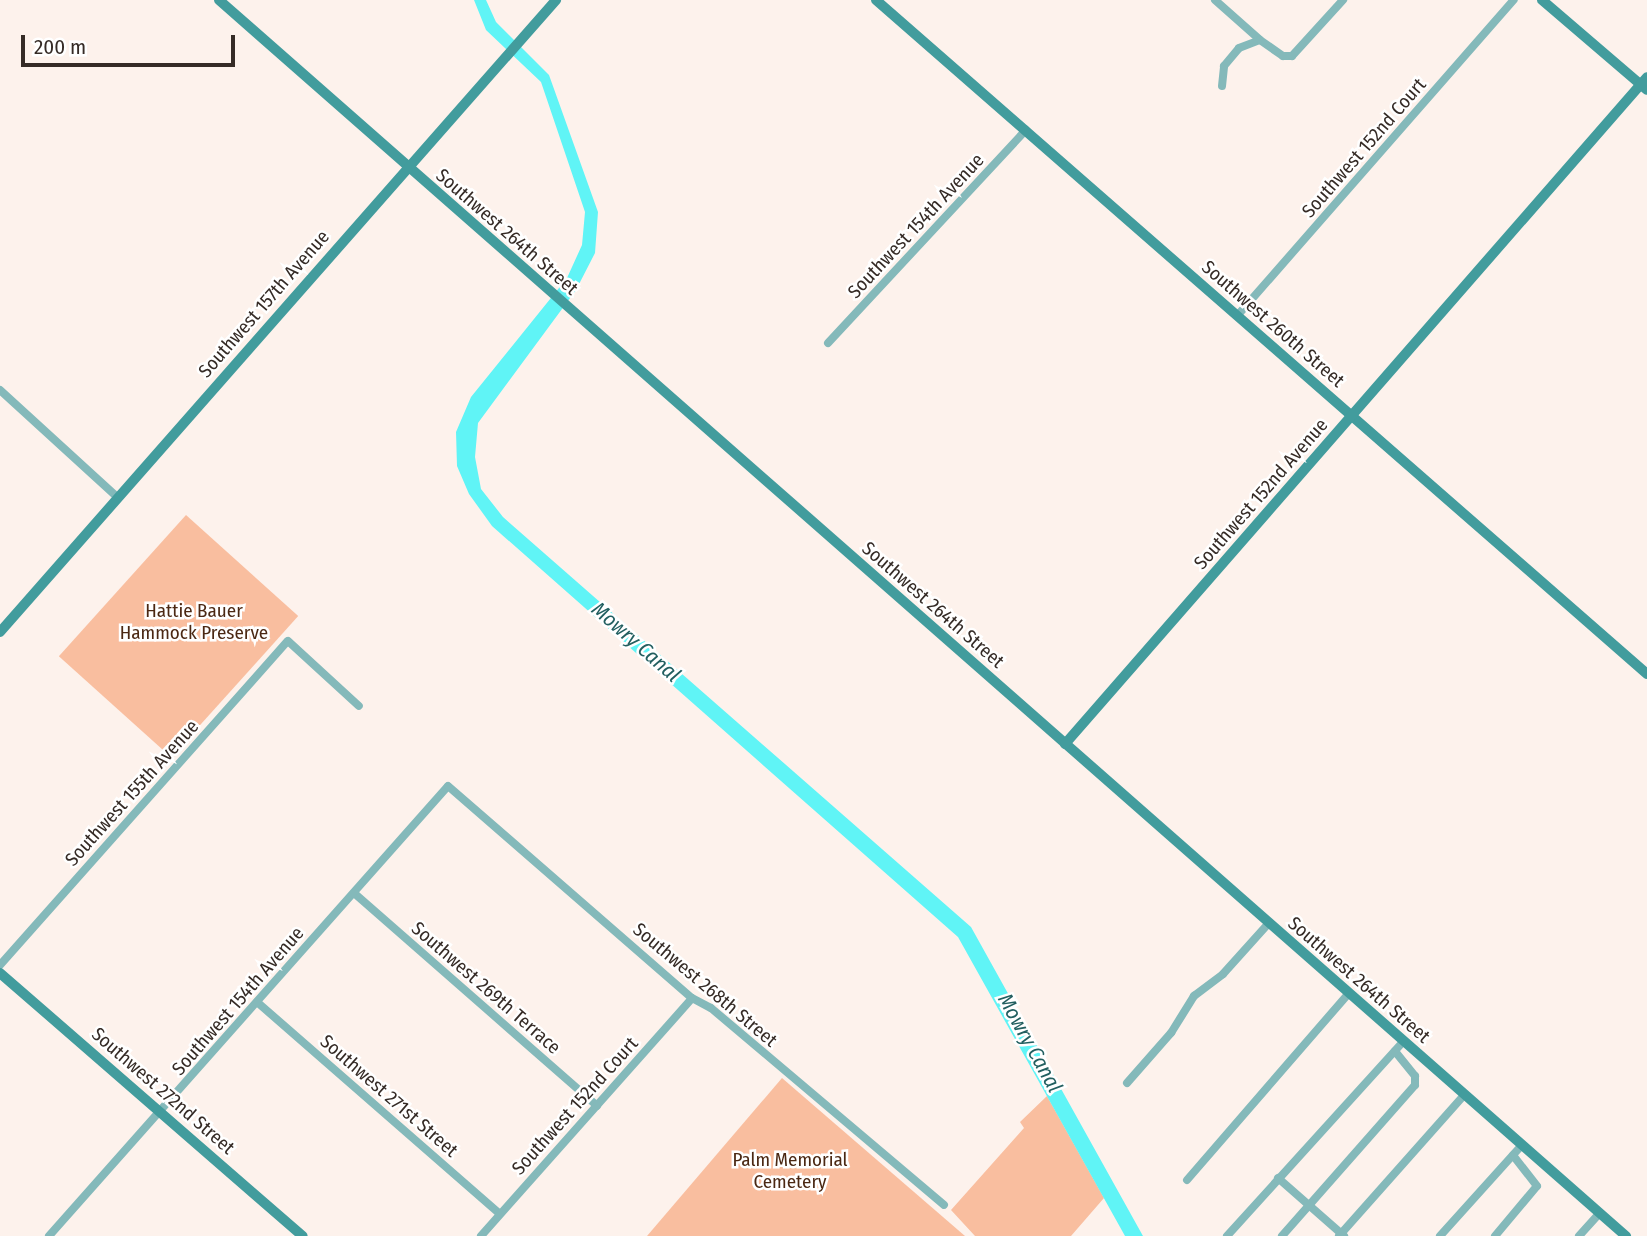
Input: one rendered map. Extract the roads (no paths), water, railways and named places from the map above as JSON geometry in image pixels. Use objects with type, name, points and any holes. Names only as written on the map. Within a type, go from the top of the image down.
[{"type":"street","name":"Southwest 264th Street","points":[[219,0],[1626,1236]]},
{"type":"street","name":"Southwest 157th Avenue","points":[[0,632],[556,0]]},
{"type":"street","name":"Southwest 260th Street","points":[[876,0],[1647,674]]},
{"type":"street","points":[[1215,0],[1260,40],[1283,56],[1292,55],[1343,0]]},
{"type":"street","name":"Southwest 152nd Court","points":[[1237,316],[1514,0]]},
{"type":"street","points":[[1542,0],[1645,84]]},
{"type":"street","points":[[1222,86],[1228,61],[1250,41],[1260,40]]},
{"type":"street","name":"Southwest 152nd Avenue","points":[[1065,744],[1645,84]]},
{"type":"street","name":"Southwest 154th Avenue","points":[[828,343],[1026,130]]},
{"type":"street","points":[[0,390],[117,497]]},
{"type":"street","name":"Southwest 155th Avenue","points":[[0,965],[288,641],[359,706]]},
{"type":"street","name":"Southwest 154th Avenue","points":[[50,1236],[448,786]]},
{"type":"street","name":"Southwest 268th Street","points":[[448,786],[692,998],[711,1008],[944,1205]]},
{"type":"street","name":"Southwest 269th Terrace","points":[[354,893],[597,1106]]},
{"type":"street","points":[[1127,1083],[1171,1033],[1194,996],[1223,974],[1269,923]]},
{"type":"street","name":"Southwest 272nd Street","points":[[0,973],[303,1236]]},
{"type":"street","points":[[1187,1180],[1349,993]]},
{"type":"street","name":"Southwest 152nd Court","points":[[481,1236],[692,998]]},
{"type":"street","name":"Southwest 271st Street","points":[[257,1002],[500,1214]]},
{"type":"street","points":[[1227,1236],[1404,1041]]},
{"type":"street","points":[[1282,1236],[1415,1085],[1415,1076],[1395,1051]]},
{"type":"street","points":[[1278,1178],[1341,1235],[1464,1094]]},
{"type":"street","points":[[1440,1236],[1522,1145]]},
{"type":"street","points":[[1495,1236],[1537,1186],[1513,1155]]},
{"type":"street","points":[[1579,1236],[1600,1213]]},
{"type":"water","name":"Mowry Canal","points":[[474,0],[486,0],[496,22],[549,75],[598,212],[595,253],[576,290],[478,423],[475,457],[481,489],[503,517],[971,927],[1143,1236],[1125,1236],[958,937],[492,526],[469,494],[457,466],[456,432],[471,397],[567,278],[582,245],[585,212],[541,82],[486,30]]},
{"type":"park label","name":"Hattie Bauer Hammock Preserve","points":[[194,622]]},
{"type":"park label","name":"Palm Memorial Cemetery","points":[[790,1171]]}]
